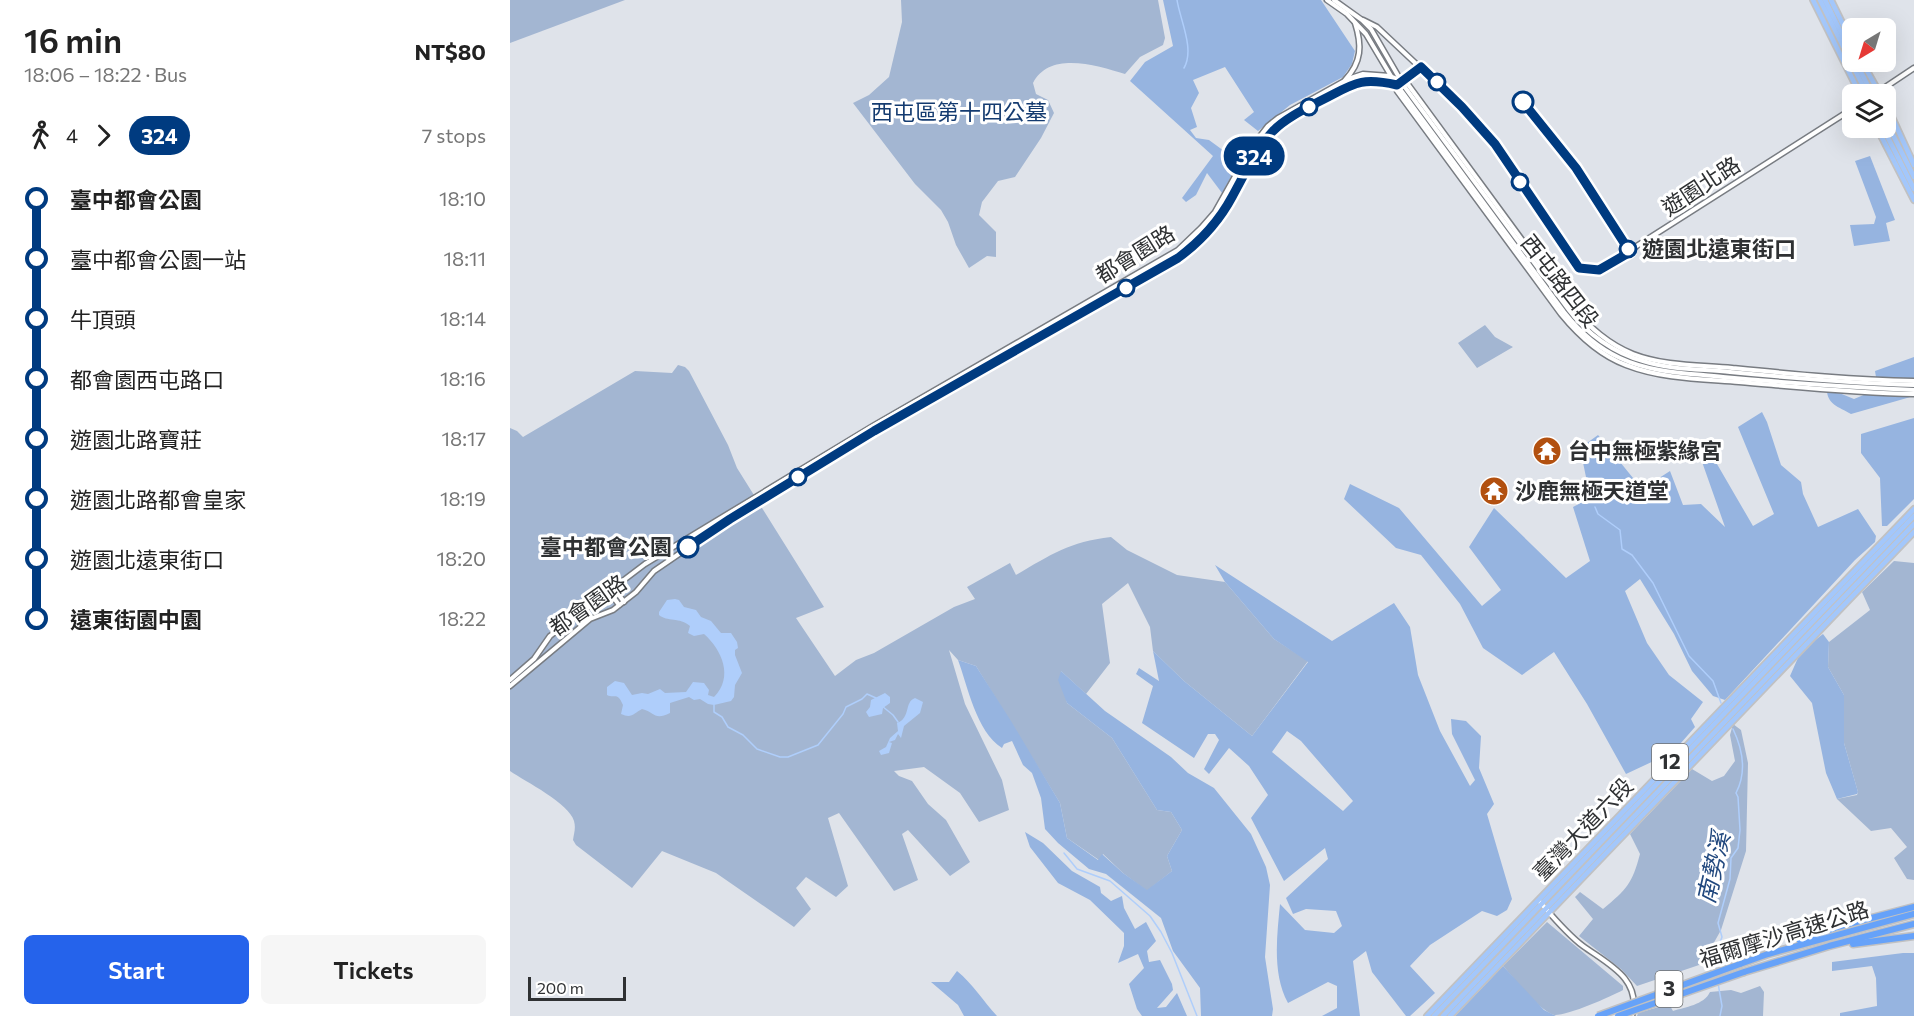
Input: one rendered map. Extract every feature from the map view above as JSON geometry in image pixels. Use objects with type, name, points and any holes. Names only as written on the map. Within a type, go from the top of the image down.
[{"type":"highway","points":[[1768,954],[1837,927],[1914,906]]},
{"type":"highway","name":"福爾摩沙高速公路","points":[[1598,1016],[1768,954],[1914,914]]},
{"type":"highway","name":"福爾摩沙高速公路","points":[[1618,1016],[1744,972],[1914,924]]},
{"type":"highway","points":[[1771,964],[1859,943],[1914,938]]},
{"type":"main road","points":[[1813,0],[1855,84]]},
{"type":"main road","points":[[1820,0],[1862,84]]},
{"type":"main road","points":[[1825,0],[1842,35]]},
{"type":"main road","points":[[1831,0],[1842,23]]},
{"type":"main road","points":[[1896,126],[1914,165]]},
{"type":"main road","points":[[1882,138],[1914,201]]},
{"type":"main road","points":[[1888,138],[1914,189]]},
{"type":"main road","points":[[1894,138],[1914,177]]},
{"type":"main road","name":"臺灣大道六段","points":[[1434,1016],[1539,902],[1914,509]]},
{"type":"main road","name":"臺灣大道六段","points":[[1427,1016],[1914,516]]},
{"type":"main road","name":"臺灣大道六段","points":[[1450,1016],[1547,910],[1914,524]]},
{"type":"main road","name":"臺灣大道六段","points":[[1443,1016],[1914,532]]},
{"type":"street","name":"西屯路四段","points":[[1327,0],[1355,21],[1366,34],[1390,76],[1399,83],[1575,318],[1589,332],[1608,345],[1632,357],[1656,364],[1914,388]]},
{"type":"street","points":[[1334,0],[1362,20]]},
{"type":"street","name":"西屯路四段","points":[[1362,20],[1375,35],[1399,83],[1564,312],[1586,336],[1603,349],[1618,358],[1650,369],[1841,387],[1914,388]]},
{"type":"street","points":[[1340,84],[1350,75],[1359,57],[1360,39],[1355,21],[1362,20]]},
{"type":"street","name":"遊園北路","points":[[1362,20],[1377,27],[1481,127],[1579,268],[1594,271],[1630,252],[1842,115]]},
{"type":"street","points":[[1382,47],[1379,38],[1383,34],[1389,38]]},
{"type":"street","points":[[1891,84],[1914,68]]},
{"type":"street","name":"都會園路","points":[[517,677],[590,619],[605,615],[624,602],[643,586],[651,573],[729,517],[873,426],[1178,250],[1202,228],[1215,212],[1251,148],[1268,126],[1291,110],[1363,74],[1390,76]]},
{"type":"street","name":"都會園路","points":[[510,684],[534,659],[550,636],[645,564],[1178,258],[1216,223],[1233,197],[1254,155],[1274,130],[1296,114],[1358,82],[1399,83]]},
{"type":"street","name":"西屯路四段","points":[[1399,83],[1407,83],[1572,308],[1595,331],[1617,347],[1655,360],[1914,388]]},
{"type":"street","name":"西屯路四段","points":[[1399,83],[1397,91],[1561,315],[1585,340],[1610,358],[1646,371],[1677,377],[1872,393],[1914,388]]},
{"type":"street","points":[[1847,379],[1871,384]]},
{"type":"street","points":[[1841,387],[1872,393]]},
{"type":"street","points":[[669,550],[673,557]]},
{"type":"street","points":[[614,588],[624,602]]},
{"type":"street","points":[[609,591],[619,605]]},
{"type":"street","points":[[1539,902],[1582,945],[1599,955],[1628,981],[1634,996],[1632,1016]]},
{"type":"green space","points":[[510,0],[625,0],[510,43]]},
{"type":"green space","name":"西屯區第十四公墓","points":[[901,0],[1158,0],[1165,38],[1163,45],[1140,57],[1125,74],[1102,67],[1075,63],[1062,64],[1041,73],[1033,83],[1036,94],[1048,100],[1054,113],[1041,138],[1015,177],[998,181],[982,202],[979,215],[996,232],[996,257],[987,256],[969,268],[941,210],[915,184],[853,103],[869,95],[889,77],[902,22]]},
{"type":"green space","points":[[1485,325],[1495,337],[1513,347],[1477,368],[1458,343]]},
{"type":"green space","name":"臺中都會公園","points":[[678,365],[689,371],[728,445],[737,468],[824,607],[796,618],[835,676],[856,660],[874,653],[954,607],[975,599],[967,587],[1010,563],[1016,575],[1072,546],[1111,537],[1127,550],[1177,575],[1225,582],[1274,639],[1308,661],[1252,736],[1184,681],[1153,651],[1150,627],[1128,583],[1102,604],[1110,663],[1086,694],[1061,671],[1067,703],[1112,738],[1157,810],[1171,812],[1182,830],[1167,856],[1172,871],[1147,891],[1103,854],[1099,860],[1067,838],[1060,803],[976,666],[958,660],[949,650],[965,704],[1002,780],[1009,810],[979,822],[960,793],[924,767],[894,771],[899,776],[912,781],[928,804],[946,820],[970,862],[950,876],[908,830],[902,834],[918,880],[894,891],[839,813],[828,818],[848,886],[836,897],[806,877],[796,888],[811,909],[794,927],[716,873],[662,851],[632,888],[576,845],[573,840],[575,824],[564,807],[510,771],[510,428],[523,437],[635,371],[672,373]]},
{"type":"green space","points":[[1894,561],[1914,563],[1914,880],[1907,879],[1894,858],[1907,847],[1891,828],[1871,831],[1837,799],[1857,795],[1858,792],[1844,743],[1844,695],[1828,667],[1829,642],[1870,610],[1862,592]]},
{"type":"green space","points":[[1733,724],[1741,730],[1748,763],[1746,851],[1721,930],[1702,964],[1637,986],[1621,969],[1579,936],[1593,919],[1575,897],[1580,892],[1603,909],[1623,891],[1631,879],[1640,854],[1630,834],[1692,769],[1712,781],[1724,776],[1735,761],[1730,735]]},
{"type":"green space","points":[[1547,922],[1623,986],[1623,990],[1588,1006],[1560,1014],[1554,1015],[1541,1007],[1503,966]]},
{"type":"green space","points":[[1760,986],[1764,992],[1763,1016],[1637,1016],[1638,1013],[1669,1004],[1673,1011],[1688,1007],[1699,1003],[1710,992],[1731,990],[1741,993]]},
{"type":"shaded area","points":[[1163,0],[1321,0],[1355,51],[1352,64],[1343,77],[1290,105],[1258,131],[1244,120],[1254,112],[1225,67],[1193,80],[1199,93],[1191,108],[1197,127],[1190,130],[1196,138],[1209,140],[1239,162],[1222,193],[1207,173],[1196,195],[1186,202],[1182,198],[1213,156],[1130,81],[1145,62],[1173,46]]},
{"type":"shaded area","points":[[1870,156],[1895,220],[1886,223],[1890,241],[1854,246],[1850,225],[1874,224],[1876,217],[1855,161]]},
{"type":"shaded area","points":[[1914,357],[1914,396],[1851,414],[1834,404],[1829,398],[1827,388],[1854,399],[1878,389],[1875,371]]},
{"type":"shaded area","points":[[1762,412],[1781,465],[1801,482],[1803,494],[1818,527],[1858,509],[1876,536],[1875,542],[1855,560],[1725,700],[1713,696],[1692,671],[1674,634],[1640,579],[1625,591],[1647,643],[1669,675],[1703,702],[1691,719],[1695,727],[1673,752],[1626,774],[1587,704],[1554,652],[1522,675],[1483,648],[1460,604],[1421,555],[1396,548],[1344,499],[1350,484],[1399,508],[1482,606],[1501,590],[1469,547],[1494,508],[1566,578],[1590,561],[1573,507],[1596,495],[1586,477],[1580,448],[1598,435],[1642,489],[1670,471],[1683,505],[1701,504],[1725,527],[1701,459],[1710,452],[1753,526],[1774,514],[1738,427]]},
{"type":"shaded area","points":[[1914,418],[1914,499],[1887,526],[1882,526],[1880,478],[1861,453],[1861,434]]},
{"type":"shaded area","points":[[1215,565],[1332,641],[1394,603],[1410,627],[1418,675],[1440,731],[1470,786],[1475,780],[1452,734],[1451,719],[1466,721],[1481,736],[1479,768],[1494,804],[1487,814],[1512,899],[1507,910],[1497,916],[1482,911],[1430,945],[1410,966],[1435,993],[1410,1016],[1406,1016],[1372,972],[1366,951],[1353,961],[1360,1016],[1322,1016],[1337,1008],[1337,986],[1328,982],[1288,1003],[1283,992],[1278,967],[1280,904],[1305,930],[1334,933],[1342,926],[1336,911],[1306,909],[1293,914],[1286,898],[1328,859],[1325,848],[1284,881],[1251,818],[1268,795],[1249,766],[1229,748],[1209,774],[1204,769],[1219,740],[1215,734],[1208,734],[1194,758],[1142,723],[1153,686],[1136,674],[1139,668],[1159,681],[1153,651],[1184,681],[1252,736],[1308,662],[1274,639],[1225,582]],"holes":[[[1287,731],[1301,741],[1353,801],[1343,811],[1272,752]]]},
{"type":"shaded area","points":[[667,600],[679,600],[684,607],[696,610],[701,617],[711,621],[721,633],[731,633],[737,642],[738,648],[735,650],[735,655],[742,673],[735,685],[734,697],[731,701],[714,705],[689,697],[670,703],[670,713],[661,716],[642,709],[630,716],[621,714],[623,705],[619,698],[607,695],[607,687],[615,681],[624,683],[632,695],[648,694],[660,689],[665,693],[686,692],[693,682],[704,683],[709,690],[708,695],[714,697],[720,689],[723,681],[723,664],[710,640],[704,634],[694,636],[688,633],[690,626],[686,623],[659,615]]},
{"type":"shaded area","points":[[1823,634],[1829,642],[1828,667],[1844,695],[1844,743],[1858,792],[1837,799],[1826,773],[1812,703],[1790,676],[1801,651]]},
{"type":"shaded area","points":[[958,660],[976,666],[1011,721],[1060,803],[1067,838],[1098,860],[1102,854],[1147,890],[1172,871],[1167,856],[1182,830],[1171,812],[1157,810],[1112,738],[1067,703],[1058,680],[1061,671],[1105,711],[1171,757],[1188,773],[1214,788],[1251,834],[1266,867],[1270,885],[1265,957],[1273,1009],[1272,1016],[1201,1016],[1200,988],[1173,951],[1161,918],[1106,874],[1089,869],[1045,829],[1041,798],[1032,773],[1023,765],[1012,741],[1004,744],[1002,748],[986,731],[974,708]]},
{"type":"shaded area","points":[[885,693],[890,697],[890,703],[883,708],[882,714],[869,717],[866,712],[871,700]]},
{"type":"shaded area","points":[[915,698],[923,702],[920,713],[904,726],[901,738],[898,734],[895,740],[889,742],[892,743],[889,753],[881,755],[879,751],[886,747],[890,738],[898,731],[897,723],[904,718],[910,703]]},
{"type":"shaded area","points":[[1025,832],[1043,843],[1072,871],[1100,887],[1101,893],[1111,901],[1122,896],[1124,908],[1135,929],[1146,922],[1156,941],[1147,951],[1149,962],[1160,960],[1173,990],[1157,1008],[1166,1007],[1177,993],[1187,1016],[1142,1016],[1137,1009],[1129,984],[1144,968],[1138,954],[1118,963],[1124,946],[1124,933],[1090,900],[1058,883],[1030,847]]},
{"type":"shaded area","points":[[1914,953],[1914,1016],[1840,1016],[1840,1013],[1877,1006],[1876,978],[1872,966],[1832,971],[1832,962]]},
{"type":"shaded area","points":[[1503,966],[1544,1010],[1556,1016],[1455,1016]]},
{"type":"shaded area","points":[[957,971],[997,1016],[964,1016],[958,1005],[931,982],[949,982]]},
{"type":"waterway","points":[[1177,0],[1188,52],[1184,68]]},
{"type":"waterway","name":"南勢溪","points":[[1595,507],[1598,514],[1620,530],[1622,549],[1632,555],[1653,583],[1689,656],[1713,681],[1721,703]]},
{"type":"waterway","points":[[714,705],[714,712],[722,717],[728,727],[743,735],[757,749],[780,757],[788,757],[818,745],[846,707],[867,694],[876,698]]},
{"type":"waterway","points":[[882,706],[898,722]]},
{"type":"waterway","name":"南勢溪","points":[[1716,969],[1714,958],[1722,937],[1718,923],[1730,879],[1731,858],[1738,848],[1740,830],[1736,793],[1743,769],[1739,745],[1733,729]]},
{"type":"waterway","points":[[1064,853],[1077,869],[1110,881],[1150,916],[1172,953],[1197,1016]]},
{"type":"waterway","name":"南勢溪","points":[[1718,983],[1722,1006],[1720,1016]]},
{"type":"bus line","name":"324","points":[[688,547],[874,431],[1178,258],[1205,236],[1216,223],[1233,197],[1254,155],[1274,130],[1296,114],[1358,82],[1380,81],[1397,85],[1421,67],[1462,107],[1495,144],[1579,268],[1599,270],[1630,252],[1576,168],[1523,102]]},
{"type":"place","name":"遊園北遠東街口","points":[[1628,249]]},
{"type":"place","name":"台中無極紫緣宮","points":[[1547,451]]},
{"type":"place","name":"沙鹿無極天道堂","points":[[1494,491]]},
{"type":"place","name":"臺中都會公園","points":[[688,547]]}]
